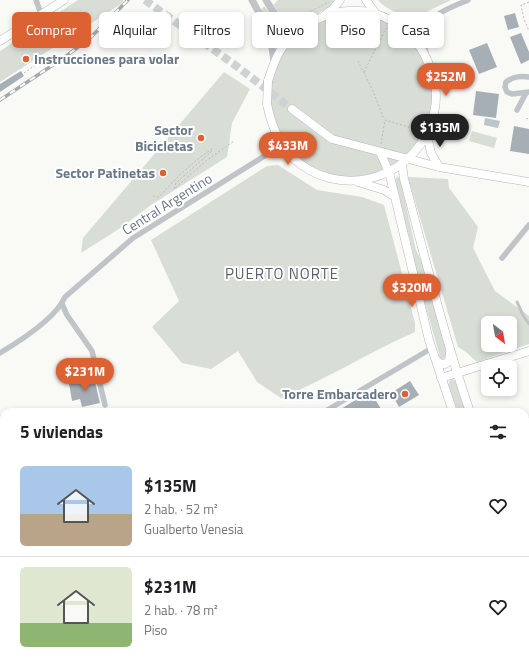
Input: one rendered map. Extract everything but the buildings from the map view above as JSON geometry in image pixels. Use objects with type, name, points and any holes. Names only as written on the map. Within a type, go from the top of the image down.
[{"type":"main road","points":[[44,12],[64,0]]},
{"type":"main road","points":[[318,18],[333,9],[340,0]]},
{"type":"main road","points":[[366,0],[375,12]]},
{"type":"main road","points":[[282,48],[274,62],[268,81],[267,104],[270,119],[282,145],[305,167],[320,175],[335,179],[363,180],[389,172],[405,162],[427,134],[434,117],[436,98],[434,78],[427,58],[419,45],[407,32],[390,20],[380,16]]},
{"type":"main road","points":[[0,41],[12,33]]},
{"type":"main road","points":[[292,109],[332,139],[380,152],[405,162],[529,182]]},
{"type":"main road","points":[[427,134],[430,153],[439,167]]},
{"type":"main road","points":[[380,152],[389,172],[434,357],[452,408]]},
{"type":"main road","points":[[405,162],[404,179],[450,352],[469,408]]},
{"type":"main road","points":[[351,180],[380,188],[395,197]]},
{"type":"main road","points":[[441,378],[529,351]]},
{"type":"main road","points":[[434,357],[440,364],[445,364],[449,361],[450,352]]},
{"type":"street","points":[[36,0],[40,12]]},
{"type":"street","points":[[252,0],[270,33],[274,62]]},
{"type":"street","points":[[266,0],[273,12]]},
{"type":"street","points":[[427,58],[424,40],[428,24],[442,12],[468,0]]},
{"type":"street","points":[[527,93],[512,94],[507,92],[505,87],[506,82],[518,76],[529,77]]},
{"type":"street","points":[[517,110],[527,93]]},
{"type":"street","name":"Central Argentino","points":[[0,353],[40,326],[62,304],[65,297],[133,238],[282,145]]},
{"type":"street","points":[[502,258],[529,225]]},
{"type":"street","points":[[62,304],[67,315],[92,351],[105,405]]},
{"type":"street","points":[[331,408],[432,348]]},
{"type":"lane","points":[[517,302],[529,324]]},
{"type":"path","points":[[309,12],[331,0]]},
{"type":"path","points":[[529,2],[521,5],[524,19],[529,31]]},
{"type":"path","points":[[364,73],[386,28]]},
{"type":"path","points":[[24,73],[46,58]]},
{"type":"path","points":[[358,61],[374,91],[385,120],[380,152]]},
{"type":"path","points":[[385,120],[427,134]]},
{"type":"path","points":[[153,196],[159,197],[175,179],[201,156],[212,149],[212,151],[176,183],[174,189],[206,161],[234,141]]},
{"type":"shaded area","points":[[78,0],[124,0],[121,4],[109,12],[99,12],[99,18],[91,23],[91,12],[60,12]]},
{"type":"shaded area","points":[[278,0],[335,0],[330,6],[318,14],[318,12],[279,12],[273,5]]},
{"type":"shaded area","points":[[378,0],[451,0],[426,12],[395,12],[380,3]]},
{"type":"shaded area","points":[[264,6],[269,12],[262,12],[261,10]]},
{"type":"shaded area","points":[[326,17],[326,48],[380,48],[380,19],[388,22],[388,48],[418,48],[430,72],[434,96],[430,120],[424,135],[415,148],[403,160],[390,169],[375,175],[351,179],[327,175],[312,169],[299,160],[287,148],[278,135],[272,120],[268,96],[272,72],[282,50],[284,48],[318,48],[318,20]]},
{"type":"shaded area","points":[[12,43],[12,48],[53,48],[0,82],[0,51]]},
{"type":"shaded area","points":[[224,72],[250,89],[232,123],[227,157],[151,205],[122,227],[81,253],[83,238]]},
{"type":"shaded area","points":[[485,118],[500,121],[498,128],[484,125]]},
{"type":"shaded area","points":[[472,131],[497,138],[494,148],[469,141]]},
{"type":"shaded area","points":[[278,165],[317,190],[362,197],[384,205],[415,323],[415,332],[298,391],[281,398],[257,382],[238,351],[211,369],[182,363],[152,327],[179,301],[151,240],[267,166]]},
{"type":"shaded area","points":[[397,176],[400,179],[416,250],[423,264],[448,353],[446,357],[442,359],[440,357],[414,265],[413,252],[395,180]]},
{"type":"shaded area","points":[[408,177],[448,179],[449,188],[478,227],[473,248],[495,291],[529,316],[529,344],[517,348],[517,316],[481,316],[481,352],[506,352],[477,362],[458,347]]},
{"type":"shaded area","points":[[452,379],[456,382],[466,408],[457,408],[449,386],[449,381]]},
{"type":"tunnel","points":[[145,0],[239,68],[292,109]]},
{"type":"railway","points":[[0,100],[65,57],[90,38],[128,0]]},
{"type":"place","name":"Instrucciones para volar","points":[[26,59]]},
{"type":"place","name":"Sector Bicicletas","points":[[201,138]]},
{"type":"place","name":"Sector Patinetas","points":[[163,173]]},
{"type":"place","name":"Torre Embarcadero","points":[[405,394]]},
{"type":"district","name":"PUERTO NORTE","points":[[282,274]]}]
